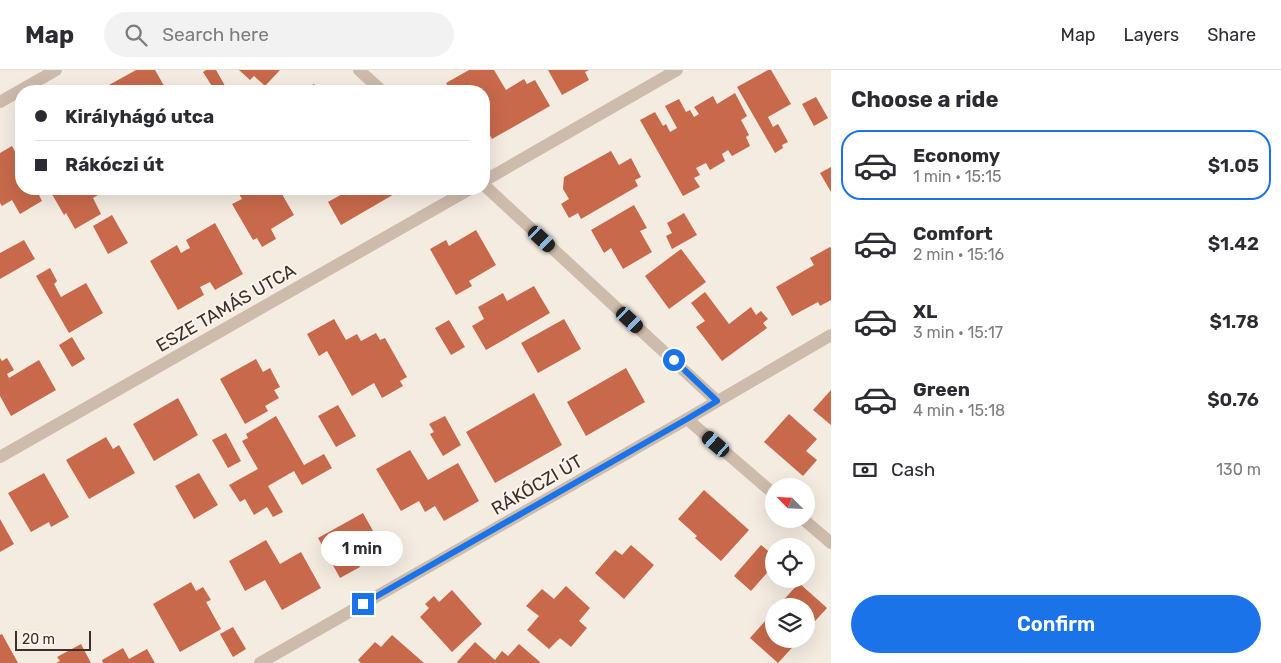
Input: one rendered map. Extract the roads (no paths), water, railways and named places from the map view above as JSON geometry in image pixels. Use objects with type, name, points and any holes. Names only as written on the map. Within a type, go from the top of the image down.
[{"type":"street","points":[[30,85],[56,70]]},
{"type":"street","points":[[359,70],[375,85]]},
{"type":"street","points":[[490,178],[677,70]]},
{"type":"street","points":[[0,102],[15,93]]},
{"type":"street","points":[[490,191],[717,401]]},
{"type":"street","name":"ESZE TAMÁS UTCA","points":[[0,457],[459,195]]},
{"type":"street","name":"RÁKÓCZI ÚT","points":[[260,663],[831,335]]},
{"type":"street","points":[[687,419],[765,486]]},
{"type":"street","points":[[814,528],[831,543]]}]
